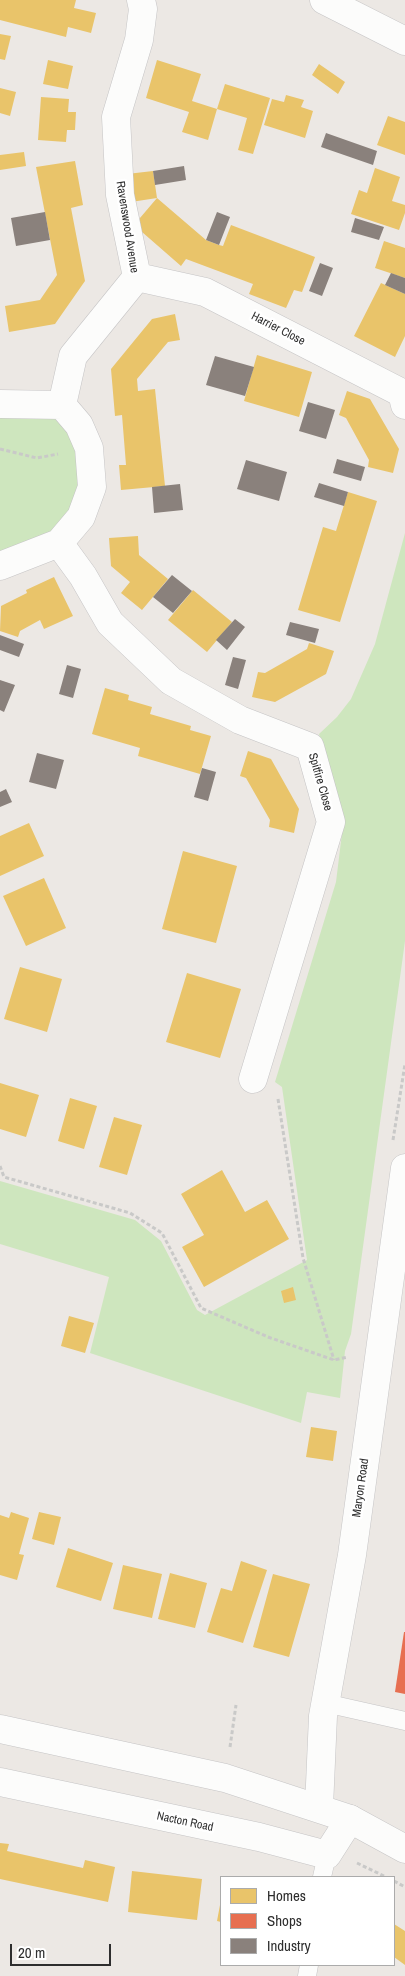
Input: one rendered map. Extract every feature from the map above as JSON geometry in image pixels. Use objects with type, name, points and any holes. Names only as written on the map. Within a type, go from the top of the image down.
[{"type":"street","name":"Ravenswood Avenue","points":[[62,406],[73,356],[136,277],[120,195],[116,117],[139,40],[143,9],[141,0]]},
{"type":"street","points":[[324,0],[405,41]]},
{"type":"street","name":"Harrier Close","points":[[136,277],[205,292],[402,392],[405,405]]},
{"type":"street","points":[[0,404],[62,406],[79,424],[88,448],[92,487],[81,517],[59,543],[0,566]]},
{"type":"street","name":"Spitfire Close","points":[[59,543],[110,622],[171,681],[240,720],[310,747],[331,822],[252,1079]]},
{"type":"street","name":"Maryon Road","points":[[319,1807],[326,1703],[352,1555],[405,1168]]},
{"type":"street","points":[[0,1729],[225,1778],[319,1807],[350,1819],[405,1849]]},
{"type":"street","name":"Nacton Road","points":[[0,1782],[259,1837],[324,1866],[350,1819]]},
{"type":"lane","points":[[326,1703],[405,1722]]},
{"type":"path","points":[[0,449],[38,458],[88,448]]},
{"type":"path","points":[[252,1079],[276,1089],[303,1258],[334,1360]]},
{"type":"path","points":[[0,1166],[4,1177],[130,1213],[162,1233],[201,1308],[268,1337],[334,1360],[358,1354],[379,1355]]},
{"type":"green space","points":[[0,404],[79,425],[81,517],[0,566]]},
{"type":"green space","points":[[405,533],[405,941],[351,1334],[345,1351],[340,1398],[307,1392],[301,1423],[90,1353],[109,1277],[0,1244],[0,1181],[135,1220],[161,1241],[197,1310],[205,1315],[307,1260],[282,1087],[275,1082],[336,882],[343,825],[319,734],[337,717],[351,699],[375,644]]},
{"type":"building: Homes","points":[[0,0],[76,0],[74,8],[96,13],[91,33],[68,27],[66,37],[0,20]]},
{"type":"building: Homes","points":[[0,34],[11,36],[5,60],[0,59]]},
{"type":"building: Homes","points":[[48,60],[73,66],[68,89],[43,84]]},
{"type":"building: Homes","points":[[157,60],[201,74],[192,101],[217,109],[208,140],[182,132],[189,112],[146,98]]},
{"type":"building: Homes","points":[[319,64],[345,82],[338,94],[312,75]]},
{"type":"building: Homes","points":[[225,84],[270,98],[253,154],[238,150],[247,118],[217,109]]},
{"type":"building: Homes","points":[[0,88],[16,92],[10,116],[0,113]]},
{"type":"building: Homes","points":[[286,95],[304,100],[301,107],[313,111],[305,138],[264,125],[272,99],[284,102]]},
{"type":"building: Homes","points":[[41,97],[69,99],[68,112],[76,112],[75,130],[67,130],[66,142],[38,140]]},
{"type":"building: Homes","points":[[388,116],[405,122],[405,155],[377,145]]},
{"type":"building: Homes","points":[[24,152],[26,166],[0,170],[0,155]]},
{"type":"building: Homes","points":[[75,161],[83,205],[71,208],[85,281],[55,324],[9,332],[5,306],[40,300],[57,275],[36,167]]},
{"type":"building: Homes","points":[[375,168],[400,177],[392,201],[405,205],[405,213],[399,230],[351,214],[359,190],[367,193]]},
{"type":"building: Homes","points":[[153,171],[157,198],[131,202],[127,174]]},
{"type":"building: Homes","points":[[157,198],[206,240],[219,245],[223,246],[231,225],[315,257],[302,292],[294,290],[286,308],[249,294],[253,284],[186,259],[181,266],[134,225]]},
{"type":"building: Homes","points":[[384,241],[405,248],[405,278],[375,268]]},
{"type":"building: Homes","points":[[381,283],[405,294],[405,336],[395,357],[354,336]]},
{"type":"building: Homes","points":[[175,314],[180,340],[168,342],[137,379],[138,391],[155,389],[165,486],[121,490],[119,465],[126,465],[122,415],[115,416],[111,369],[152,319]]},
{"type":"building: Homes","points":[[257,355],[312,372],[299,417],[244,401]]},
{"type":"building: Homes","points":[[347,391],[370,399],[399,449],[393,473],[368,467],[369,460],[346,418],[339,415]]},
{"type":"building: Homes","points":[[348,492],[377,501],[340,622],[298,610],[323,527],[336,531]]},
{"type":"building: Homes","points":[[138,536],[139,555],[168,579],[142,610],[121,593],[130,582],[111,566],[109,538]]},
{"type":"building: Homes","points":[[54,577],[73,616],[44,629],[40,620],[20,631],[18,637],[0,631],[1,606],[27,593],[26,590]]},
{"type":"building: Homes","points":[[193,590],[232,622],[207,652],[168,620]]},
{"type":"building: Homes","points":[[309,643],[334,651],[326,674],[275,702],[252,697],[258,672],[265,673],[307,649]]},
{"type":"building: Homes","points":[[105,688],[129,695],[128,700],[152,707],[150,714],[191,726],[190,730],[211,736],[200,774],[138,756],[140,748],[92,734]]},
{"type":"building: Homes","points":[[248,751],[271,759],[299,809],[294,833],[269,827],[270,820],[246,778],[240,776]]},
{"type":"building: Homes","points":[[29,823],[44,856],[0,876],[0,836]]},
{"type":"building: Homes","points":[[183,851],[237,866],[216,943],[162,929]]},
{"type":"building: Homes","points":[[44,878],[66,928],[26,946],[3,896]]},
{"type":"building: Homes","points":[[20,967],[62,979],[47,1032],[4,1019]]},
{"type":"building: Homes","points":[[187,973],[241,989],[220,1058],[166,1042]]},
{"type":"building: Homes","points":[[0,1083],[39,1095],[26,1137],[0,1129]]},
{"type":"building: Homes","points":[[70,1098],[97,1106],[84,1149],[58,1141]]},
{"type":"building: Homes","points":[[114,1117],[142,1125],[127,1175],[99,1167]]},
{"type":"building: Homes","points":[[222,1170],[245,1212],[267,1200],[289,1239],[204,1287],[182,1247],[204,1235],[181,1194]]},
{"type":"building: Homes","points":[[293,1287],[296,1300],[284,1303],[281,1291]]},
{"type":"building: Homes","points":[[69,1316],[94,1323],[85,1353],[61,1346]]},
{"type":"building: Homes","points":[[311,1427],[337,1431],[333,1461],[306,1457]]},
{"type":"building: Homes","points":[[11,1512],[29,1518],[19,1554],[24,1555],[17,1580],[0,1575],[0,1515],[9,1518]]},
{"type":"building: Homes","points":[[39,1512],[61,1517],[54,1545],[32,1539]]},
{"type":"building: Homes","points":[[68,1548],[113,1563],[101,1601],[56,1587]]},
{"type":"building: Homes","points":[[241,1561],[267,1570],[243,1643],[207,1632],[221,1588],[232,1591]]},
{"type":"building: Homes","points":[[123,1565],[162,1574],[152,1618],[113,1609]]},
{"type":"building: Homes","points":[[170,1573],[207,1583],[195,1628],[158,1619]]},
{"type":"building: Homes","points":[[273,1574],[310,1584],[289,1657],[253,1647]]},
{"type":"building: Homes","points":[[0,1843],[9,1844],[7,1851],[83,1868],[85,1860],[115,1867],[108,1902],[0,1879]]},
{"type":"building: Homes","points":[[132,1871],[202,1879],[197,1920],[128,1912]]},
{"type":"building: Homes","points":[[220,1905],[220,1922],[217,1921]]},
{"type":"building: Homes","points":[[395,1925],[405,1931],[405,1965],[395,1958]]},
{"type":"building: Shops","points":[[405,1632],[405,1694],[395,1692]]},
{"type":"building: Industry","points":[[326,133],[377,151],[373,165],[321,147]]},
{"type":"building: Industry","points":[[184,166],[186,180],[155,185],[153,171]]},
{"type":"building: Industry","points":[[45,212],[50,240],[16,246],[11,218]]},
{"type":"building: Industry","points":[[217,212],[230,217],[219,245],[206,240]]},
{"type":"building: Industry","points":[[355,218],[384,227],[379,240],[351,232]]},
{"type":"building: Industry","points":[[320,263],[333,268],[322,296],[309,291]]},
{"type":"building: Industry","points":[[391,273],[405,278],[405,294],[385,285]]},
{"type":"building: Industry","points":[[215,356],[254,367],[245,396],[206,385]]},
{"type":"building: Industry","points":[[308,402],[335,410],[326,439],[299,431]]},
{"type":"building: Industry","points":[[337,459],[365,467],[361,481],[333,473]]},
{"type":"building: Industry","points":[[246,460],[287,472],[279,501],[237,489]]},
{"type":"building: Industry","points":[[319,483],[348,492],[344,506],[314,497]]},
{"type":"building: Industry","points":[[180,484],[183,510],[154,513],[152,487]]},
{"type":"building: Industry","points":[[172,575],[192,591],[173,613],[153,597]]},
{"type":"building: Industry","points":[[235,619],[245,627],[227,650],[216,640]]},
{"type":"building: Industry","points":[[290,622],[319,629],[315,643],[286,635]]},
{"type":"building: Industry","points":[[0,635],[24,644],[19,657],[0,650]]},
{"type":"building: Industry","points":[[233,657],[246,660],[238,689],[225,685]]},
{"type":"building: Industry","points":[[67,665],[81,669],[73,698],[59,694]]},
{"type":"building: Industry","points":[[0,680],[15,685],[4,712],[0,710]]},
{"type":"building: Industry","points":[[37,753],[64,760],[56,789],[29,782]]},
{"type":"building: Industry","points":[[202,768],[216,772],[208,801],[194,797]]},
{"type":"building: Industry","points":[[6,789],[12,802],[0,807],[0,792]]}]
